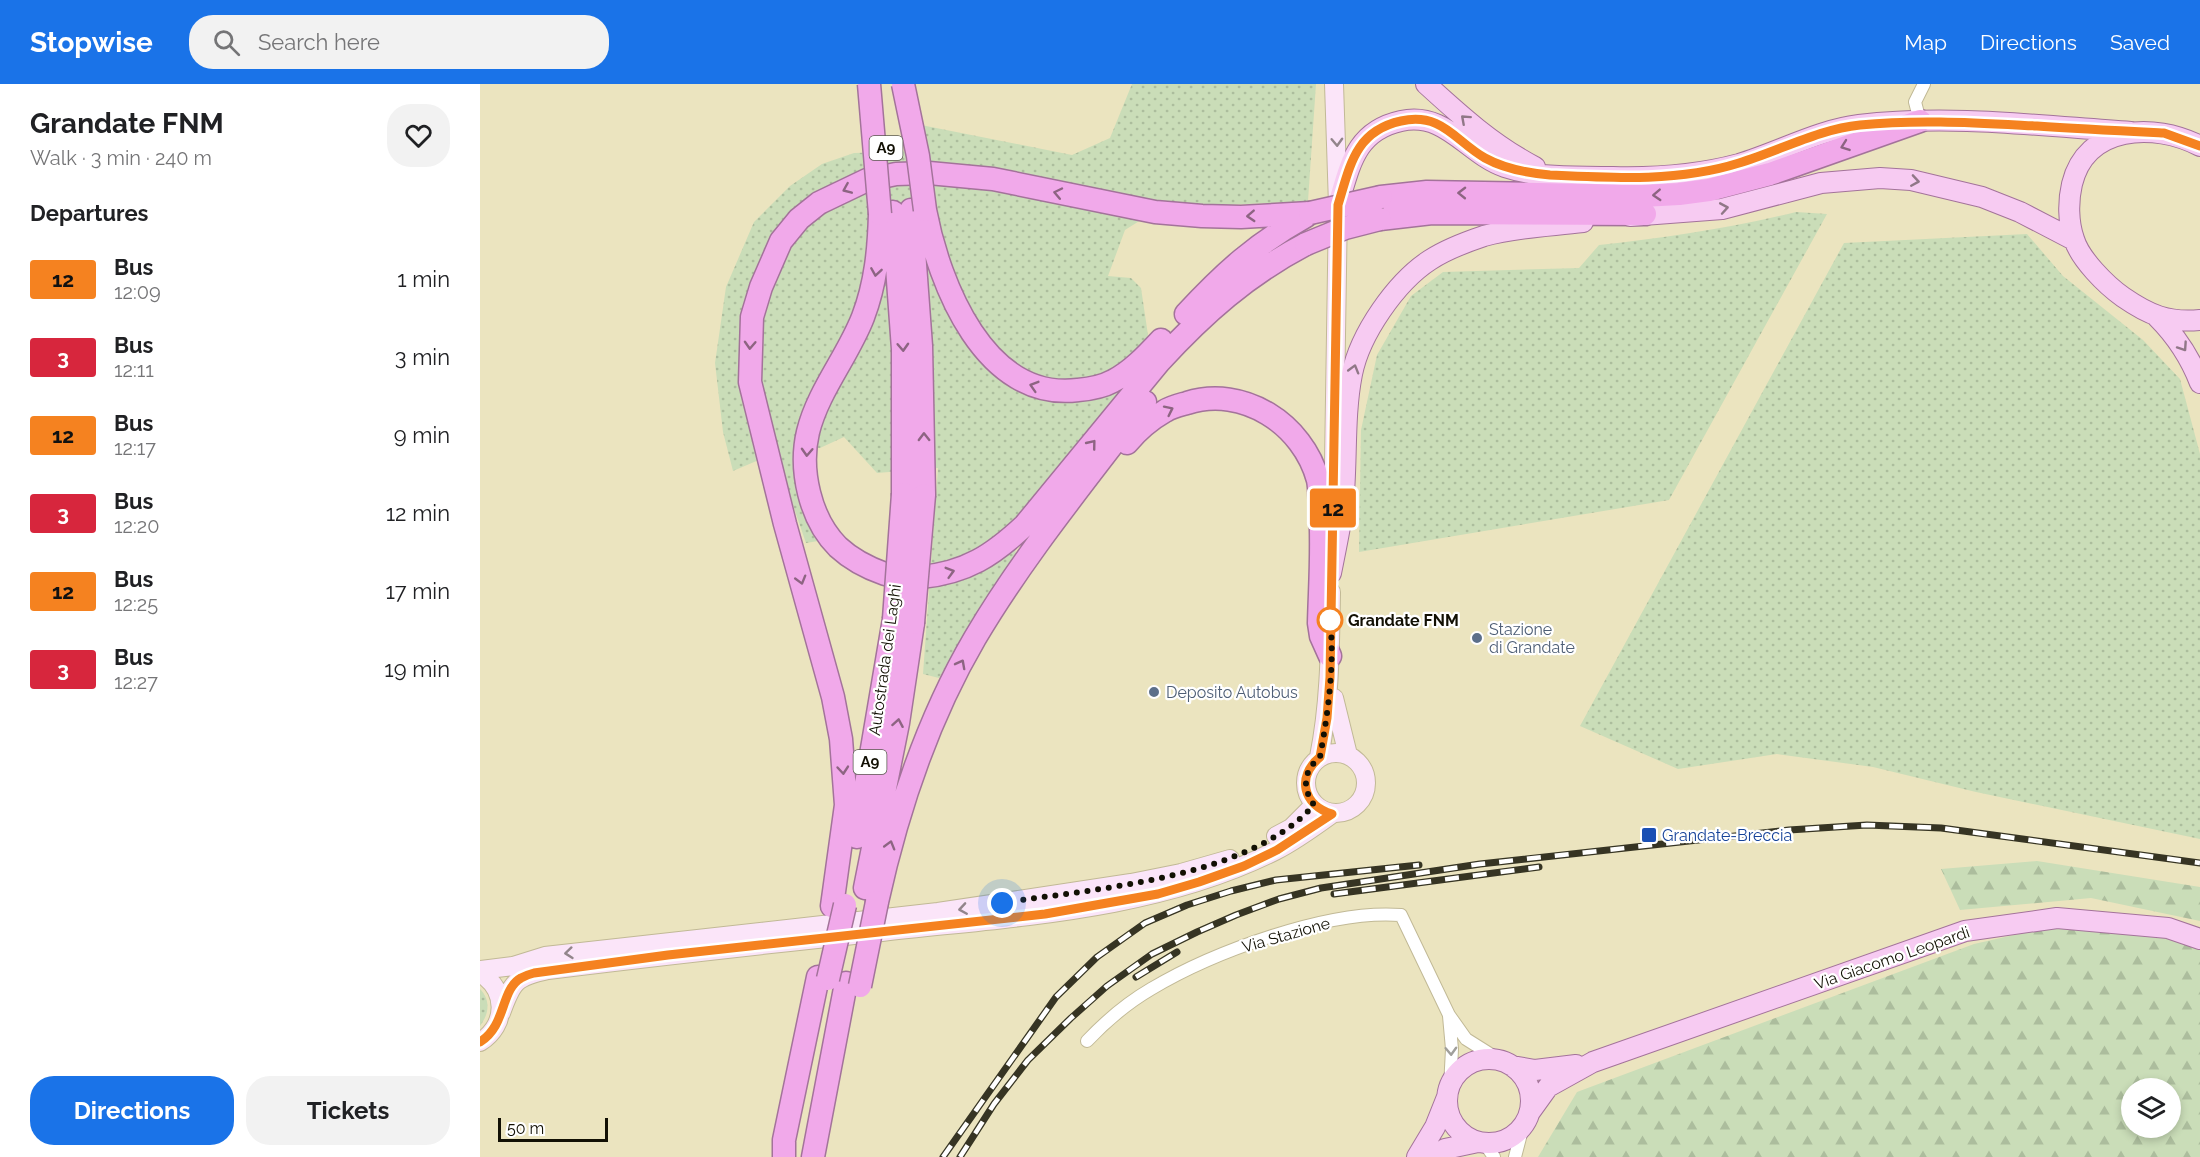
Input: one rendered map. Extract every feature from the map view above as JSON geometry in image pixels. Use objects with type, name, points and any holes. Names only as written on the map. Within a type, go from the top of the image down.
[{"type":"highway","points":[[869,84],[903,211],[932,242],[946,282],[974,336],[992,358],[1013,377],[1031,387],[1068,392],[1092,389],[1129,371],[1231,267],[1263,241],[1310,213]]},
{"type":"highway","name":"Autostrada dei Laghi","points":[[813,1157],[838,981],[854,904],[904,621],[914,495],[921,346],[903,211],[886,148],[876,84]]},
{"type":"highway","name":"Autostrada dei Laghi","points":[[895,84],[905,146],[903,211]]},
{"type":"highway","points":[[903,84],[918,156],[903,211],[879,247],[873,286],[851,347],[819,405],[808,432],[806,471],[812,503],[823,526],[837,546],[869,568],[891,576],[911,578],[943,575],[966,568],[1008,541],[1025,525],[1159,362],[1212,308],[1245,281],[1280,258],[1306,244],[1345,228],[1380,208],[1427,192],[1642,196],[1689,193],[1737,184],[1770,174],[1920,121]]},
{"type":"highway","points":[[783,1157],[784,1140],[838,981],[854,904],[841,739],[833,697],[785,524],[750,382],[752,317],[760,287],[781,242],[799,219],[819,202],[867,180],[896,174],[929,173],[993,178],[1155,212],[1232,217],[1380,208],[1432,213],[1645,214]]},
{"type":"highway","points":[[854,904],[889,847],[926,737],[975,638],[1028,557],[1147,398],[1245,281]]},
{"type":"highway","points":[[1028,557],[1042,548],[1136,433],[1159,415],[1199,399],[1220,398],[1237,401],[1277,418],[1303,445],[1318,481],[1322,533],[1319,623],[1330,667]]},
{"type":"highway","points":[[824,1157],[838,981]]},
{"type":"highway","name":"Autostrada dei Laghi","points":[[788,1157],[838,981]]},
{"type":"main road","points":[[1426,84],[1483,135],[1511,155],[1548,174]]},
{"type":"main road","points":[[1338,205],[1350,165],[1360,145],[1370,134],[1386,125],[1403,120],[1420,119],[1447,128],[1473,150],[1503,167],[1548,174],[1614,177],[1675,175],[1738,164],[1818,135],[1858,125],[1920,121],[2164,133],[2200,146]]},
{"type":"main road","points":[[2131,132],[2108,139],[2095,146],[2085,156],[2074,176],[2069,197],[2074,240],[2100,278],[2116,292],[2157,317],[2175,336],[2191,359],[2200,383]]},
{"type":"main road","points":[[2180,137],[2200,133]]},
{"type":"main road","points":[[1331,573],[1342,514],[1348,403],[1352,372],[1366,334],[1405,282],[1430,261],[1456,246],[1515,230],[1645,214],[1722,209],[1821,183],[1880,178],[1920,182],[1982,197],[2020,212],[2074,240]]},
{"type":"main road","points":[[2157,317],[2178,321],[2200,320]]},
{"type":"main road","name":"Via Giacomo Leopardi","points":[[1432,1157],[1445,1149],[1486,1148],[1515,1135],[1548,1087],[1593,1062],[1965,931],[2057,918],[2168,928],[2200,939]]},
{"type":"main road","name":"Via Giacomo Leopardi","points":[[1417,1157],[1435,1127],[1448,1092],[1461,1070],[1473,1062],[1486,1059],[1535,1070],[1593,1062]]},
{"type":"main road","points":[[1507,1063],[1527,1081],[1531,1097],[1527,1119]]},
{"type":"main road","points":[[1448,1092],[1450,1118],[1468,1138],[1486,1148]]},
{"type":"street","points":[[1320,757],[1327,718],[1330,667],[1338,205],[1334,84]]},
{"type":"street","points":[[1920,121],[1915,102],[1924,84]]},
{"type":"street","points":[[1330,667],[1348,755]]},
{"type":"street","points":[[1328,753],[1348,755],[1361,766],[1365,774],[1366,790],[1363,797],[1354,807],[1343,813],[1332,814],[1322,811],[1314,805],[1305,789],[1305,780],[1312,763],[1328,753]]},
{"type":"street","points":[[480,972],[513,966],[545,956],[938,912],[1181,873],[1239,856],[1291,828],[1314,805]]},
{"type":"street","points":[[480,1042],[488,1037],[497,1026],[512,986],[519,979],[548,970],[1045,914],[1158,894],[1244,866],[1277,850],[1332,814]]},
{"type":"street","name":"Via Stazione","points":[[1087,1041],[1105,1022],[1143,994],[1209,961],[1274,936],[1366,914],[1401,915],[1449,1015],[1466,1039],[1507,1063]]},
{"type":"street","points":[[480,972],[497,988],[501,999],[501,1013]]},
{"type":"street","name":"Via Stazione","points":[[1448,1092],[1452,1049],[1449,1015]]},
{"type":"street","points":[[1515,1157],[1527,1119]]},
{"type":"green space","points":[[1132,84],[1316,84],[1308,201],[1227,205],[1168,203],[1125,230],[1108,276],[1131,278],[1141,288],[1148,335],[1128,387],[1014,529],[1016,557],[939,678],[923,674],[938,468],[877,473],[844,437],[820,448],[797,449],[798,489],[818,541],[806,543],[775,453],[733,471],[723,432],[715,363],[726,287],[754,222],[790,186],[822,164],[854,153],[922,151],[921,125],[1072,155],[1110,138]]},
{"type":"green space","points":[[1796,212],[1827,214],[1669,500],[1359,552],[1361,430],[1377,355],[1411,296],[1443,272],[1579,268],[1599,245],[1698,232]]},
{"type":"green space","points":[[2027,234],[2063,276],[2143,340],[2180,379],[2200,454],[2200,839],[1976,792],[1873,767],[1777,754],[1678,769],[1580,726],[1844,243]]},
{"type":"green space","points":[[2037,861],[2200,887],[2200,921],[2091,898],[1960,910],[1941,869]]},
{"type":"green space","points":[[2050,927],[2165,938],[2200,950],[2200,1157],[1538,1157],[1577,1092],[1974,944]]},
{"type":"green space","points":[[480,989],[484,993],[488,1007],[480,1026]]},
{"type":"railway","points":[[960,1157],[994,1104],[1028,1060],[1107,986],[1152,954],[1197,932],[1279,899],[1321,888],[1480,864],[1789,830],[1867,825],[1941,828],[2200,863]]},
{"type":"railway","points":[[943,1157],[1056,997],[1097,957],[1145,923],[1187,905],[1276,880],[1419,865]]},
{"type":"railway","points":[[1334,894],[1539,867]]},
{"type":"railway","points":[[1136,977],[1177,952]]},
{"type":"bus line","name":"12","points":[[480,1042],[488,1037],[497,1026],[512,986],[519,979],[534,973],[668,955],[1045,914],[1158,894],[1244,866],[1277,850],[1332,814],[1314,805],[1305,789],[1305,780],[1312,763],[1320,757],[1327,718],[1330,677],[1338,205],[1350,165],[1360,145],[1370,134],[1386,125],[1403,120],[1420,119],[1436,123],[1447,128],[1485,158],[1503,167],[1520,171],[1614,177],[1675,175],[1708,170],[1738,164],[1818,135],[1858,125],[1920,121],[2164,133],[2200,146]]},
{"type":"place","name":"Grandate FNM","points":[[1330,620]]},
{"type":"place","name":"Stazione di Grandate","points":[[1477,638]]},
{"type":"place","name":"Deposito Autobus","points":[[1154,692]]},
{"type":"place","name":"Grandate-Breccia","points":[[1649,835]]},
{"type":"route","points":[[1002,903],[1181,873],[1239,856],[1291,828],[1314,805],[1305,789],[1305,780],[1312,763],[1320,757],[1327,718],[1330,620]]}]
